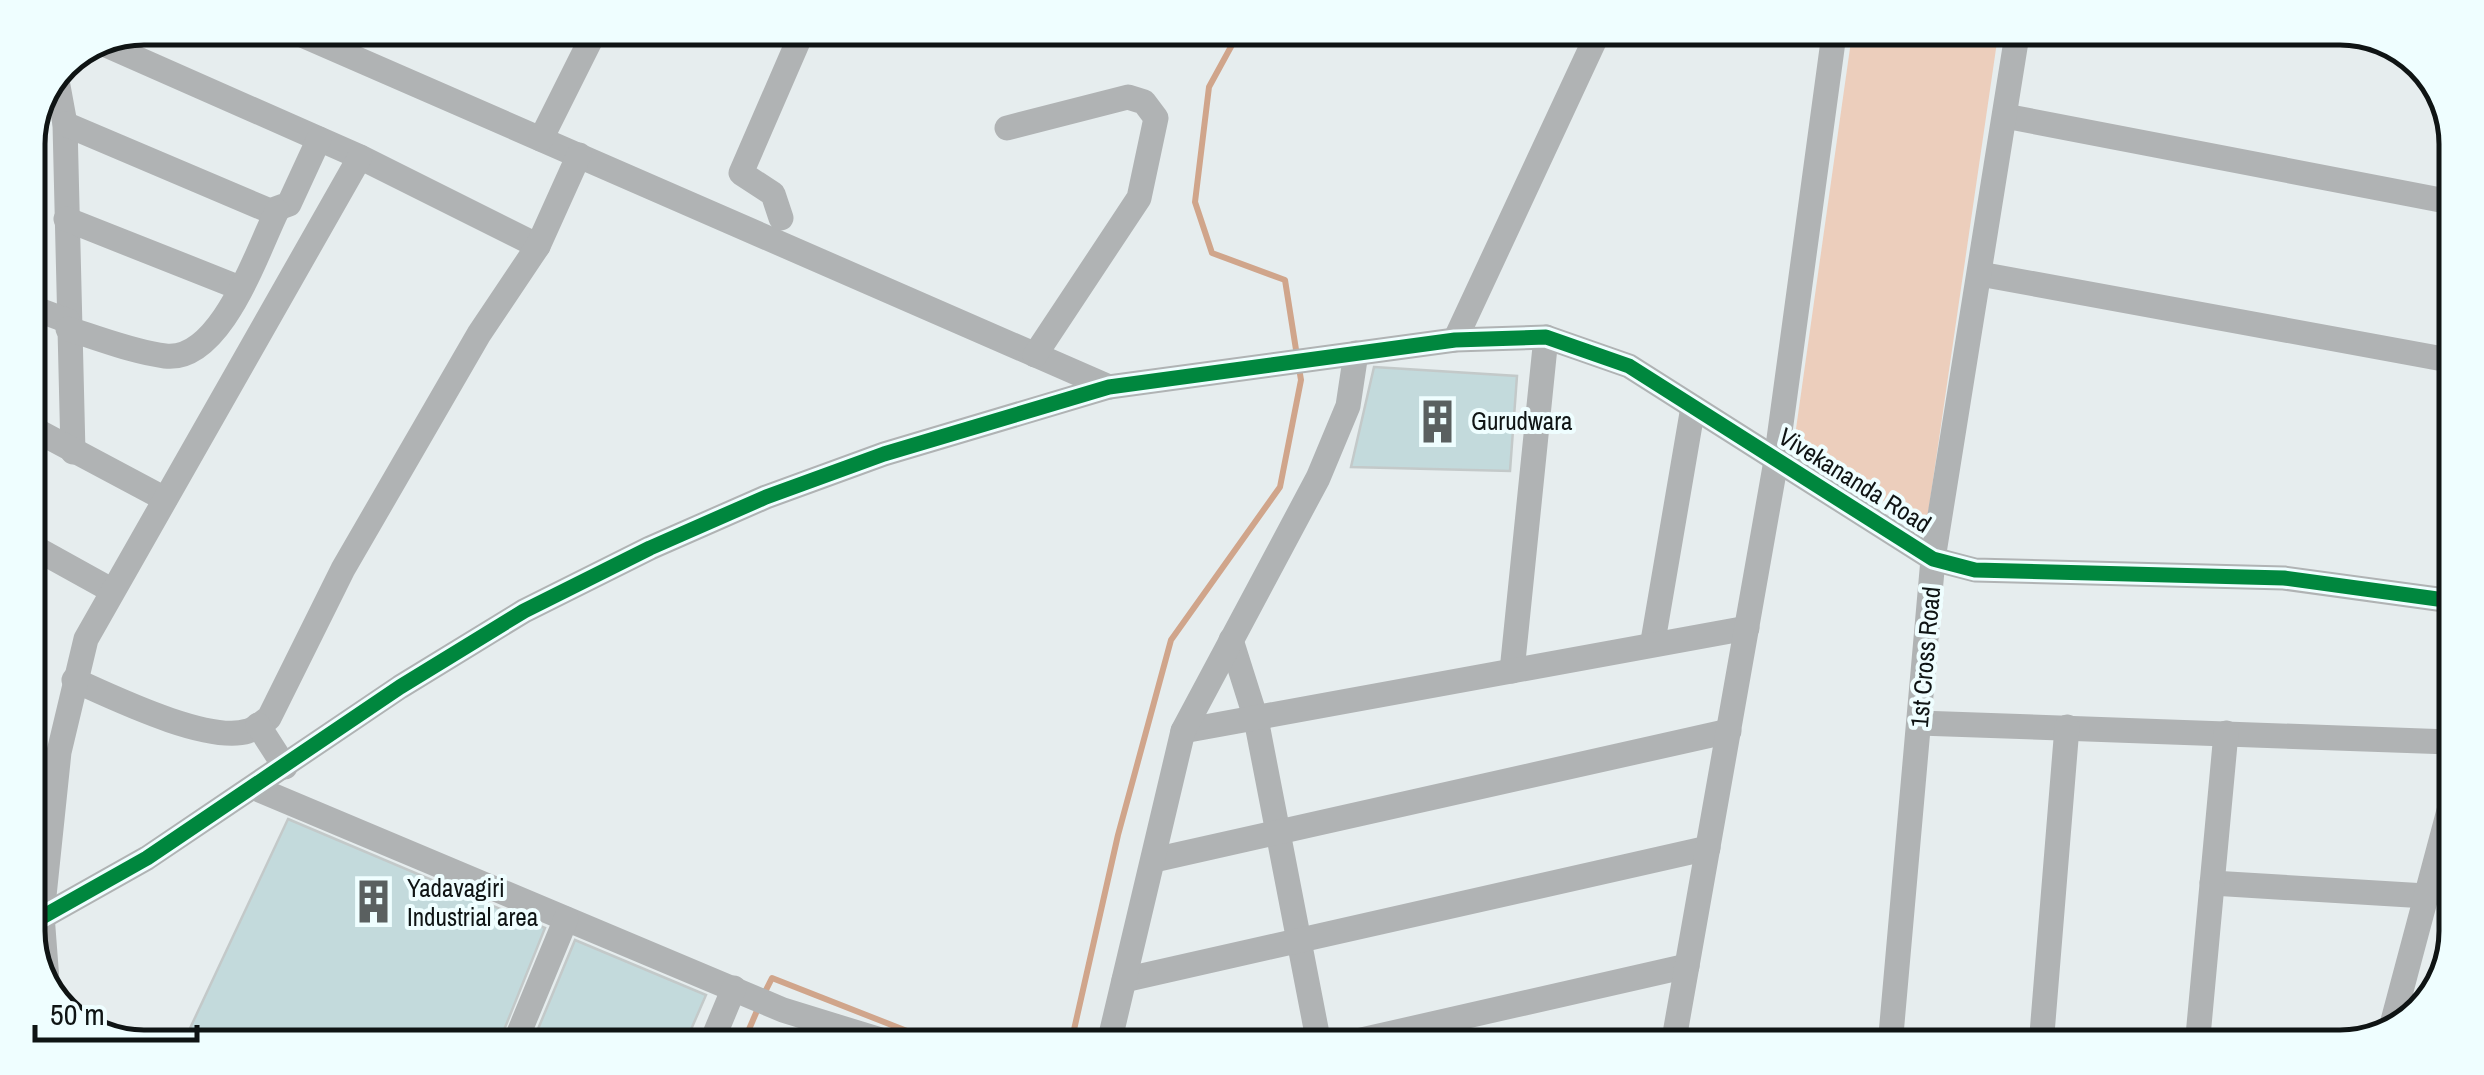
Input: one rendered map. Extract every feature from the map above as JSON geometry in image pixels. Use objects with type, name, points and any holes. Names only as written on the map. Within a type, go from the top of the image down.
[{"type":"street","points":[[325,45],[1109,387]]},
{"type":"street","points":[[541,139],[588,45]]},
{"type":"street","points":[[781,218],[772,194],[741,173],[796,45]]},
{"type":"street","points":[[1456,340],[1592,45]]},
{"type":"street","points":[[1676,1030],[1776,460],[1833,45]]},
{"type":"street","name":"1st Cross Road","points":[[1891,1030],[1933,559],[2015,45]]},
{"type":"street","points":[[116,49],[360,157],[538,246]]},
{"type":"street","points":[[59,93],[65,124],[74,452]]},
{"type":"street","points":[[1006,128],[1128,98],[1144,102],[1156,118],[1139,198],[1035,355]]},
{"type":"street","points":[[2004,116],[2439,201]]},
{"type":"street","points":[[65,124],[277,211]]},
{"type":"street","points":[[45,314],[168,356],[204,343],[215,333],[240,288],[277,211],[289,204],[320,139]]},
{"type":"street","points":[[74,680],[163,718],[223,731],[248,732],[279,704],[353,552],[479,334],[538,246],[579,155]]},
{"type":"street","points":[[45,850],[59,752],[86,638],[360,157]]},
{"type":"street","points":[[66,220],[240,288]]},
{"type":"street","points":[[1980,274],[2439,358]]},
{"type":"street","points":[[1512,671],[1546,337]]},
{"type":"street","name":"Vivekananda Road","points":[[45,914],[147,858],[400,687],[524,611],[650,548],[766,498],[884,454],[1109,387],[1256,365],[1456,340],[1546,337],[1629,366],[1933,559],[1975,570],[2284,578],[2439,598]]},
{"type":"street","points":[[1112,1030],[1183,731],[1318,478],[1348,406],[1356,354]]},
{"type":"street","points":[[1653,642],[1693,407]]},
{"type":"street","points":[[45,436],[165,499]]},
{"type":"street","points":[[45,553],[111,590]]},
{"type":"street","points":[[1183,731],[1653,642],[1747,628]]},
{"type":"street","points":[[1231,640],[1256,720],[1316,1030]]},
{"type":"street","points":[[1919,723],[2439,742]]},
{"type":"street","points":[[258,725],[286,767]]},
{"type":"street","points":[[2042,1030],[2067,727]]},
{"type":"street","points":[[1154,860],[1728,731]]},
{"type":"street","points":[[2198,1030],[2226,734]]},
{"type":"street","points":[[255,788],[782,1010],[845,1030]]},
{"type":"street","points":[[2395,1013],[2439,847]]},
{"type":"street","points":[[1124,980],[1708,848]]},
{"type":"street","points":[[2212,884],[2426,896]]},
{"type":"street","points":[[520,1030],[566,919]]},
{"type":"street","points":[[1406,1030],[1687,966]]},
{"type":"street","points":[[718,1030],[738,991]]},
{"type":"shaded area","points":[[1850,45],[1997,45],[1926,528],[1794,443]]},
{"type":"building","name":"Gurudwara","points":[[1374,367],[1517,376],[1510,471],[1351,467]]},
{"type":"building","name":"Yadavagiri Industrial area","points":[[288,819],[545,928],[504,1030],[189,1030]]},
{"type":"building","points":[[575,940],[706,995],[691,1030],[538,1030]]},
{"type":"waterway","points":[[1232,45],[1209,87],[1195,202],[1212,253],[1285,280],[1297,356]]},
{"type":"waterway","points":[[1074,1030],[1118,835],[1171,640],[1280,487],[1301,380],[1299,368]]},
{"type":"waterway","points":[[764,994],[772,978],[904,1030]]},
{"type":"waterway","points":[[749,1030],[759,1006]]},
{"type":"cycle path","points":[[45,915],[147,858],[400,687],[524,611],[650,548],[766,497],[884,454],[1109,387],[1455,340],[1546,337],[1629,366],[1933,559],[1975,570],[2284,578],[2439,599]]},
{"type":"place","name":"Gurudwara","points":[[1438,421]]},
{"type":"place","name":"Yadavagiri Industrial area","points":[[374,902]]}]
